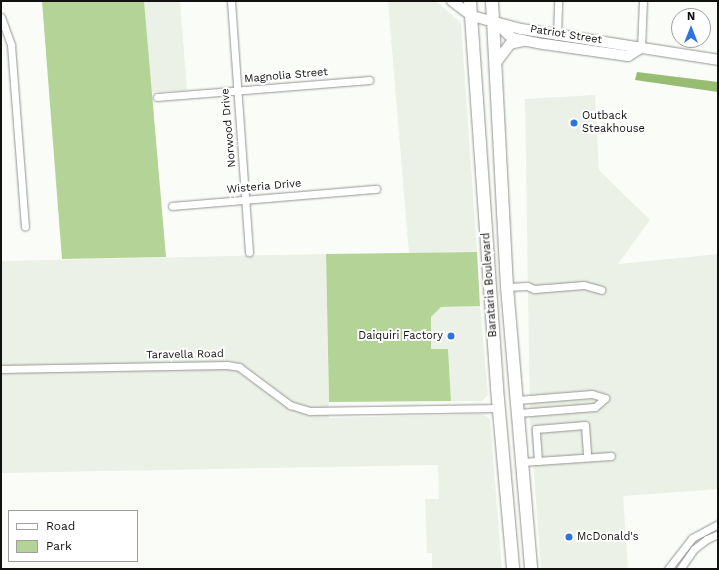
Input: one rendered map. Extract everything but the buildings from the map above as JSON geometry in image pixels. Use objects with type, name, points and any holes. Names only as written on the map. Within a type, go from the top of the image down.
[{"type":"main road","points":[[452,1],[472,16]]},
{"type":"main road","name":"Barataria Boulevard","points":[[470,1],[497,388],[513,569]]},
{"type":"main road","name":"Barataria Boulevard","points":[[492,1],[507,287],[531,569]]},
{"type":"main road","name":"Patriot Street","points":[[472,16],[557,36],[718,60]]},
{"type":"main road","name":"Patriot Street","points":[[493,20],[512,38],[628,56],[641,48]]},
{"type":"main road","points":[[495,64],[510,44],[525,40]]},
{"type":"main road","points":[[497,388],[518,413]]},
{"type":"main road","points":[[499,408],[520,430]]},
{"type":"street","name":"Norwood Drive","points":[[231,1],[249,252]]},
{"type":"street","points":[[557,36],[558,1]]},
{"type":"street","points":[[641,48],[643,1]]},
{"type":"street","points":[[1,17],[11,46],[25,226]]},
{"type":"street","name":"Magnolia Street","points":[[157,97],[369,80]]},
{"type":"street","name":"Wisteria Drive","points":[[172,206],[376,189]]},
{"type":"street","points":[[507,287],[527,286],[534,289],[584,285],[601,290]]},
{"type":"street","name":"Taravella Road","points":[[1,368],[227,365],[239,367],[290,406],[310,411],[499,408]]},
{"type":"street","points":[[516,400],[592,394],[605,398],[595,407],[518,413]]},
{"type":"street","points":[[538,461],[536,429],[585,425],[587,457]]},
{"type":"street","points":[[522,462],[611,456]]},
{"type":"street","points":[[668,569],[692,538],[718,524]]},
{"type":"street","points":[[680,569],[694,549],[707,539],[718,534]]},
{"type":"shaded area","points":[[144,1],[180,1],[187,90],[151,92]]},
{"type":"shaded area","points":[[388,1],[436,1],[461,23],[477,252],[409,253]]},
{"type":"shaded area","points":[[637,72],[718,82],[718,92],[635,80]]},
{"type":"shaded area","points":[[595,95],[599,170],[650,220],[618,264],[718,254],[718,489],[623,496],[628,569],[541,569],[530,420],[525,99]]},
{"type":"shaded area","points":[[326,254],[329,418],[483,414],[490,419],[502,569],[432,569],[432,553],[427,553],[425,499],[439,499],[438,465],[1,473],[1,261]]},
{"type":"shaded area","points":[[480,306],[488,395],[482,401],[451,401],[448,349],[431,349],[431,317],[441,307]]},
{"type":"green space","points":[[42,1],[144,1],[166,257],[62,259]]},
{"type":"green space","points":[[477,252],[480,306],[441,307],[431,317],[431,349],[448,349],[451,401],[329,402],[326,254]]},
{"type":"place","name":"Outback Steakhouse","points":[[574,123]]},
{"type":"place","name":"Daiquiri Factory","points":[[451,336]]},
{"type":"place","name":"McDonald's","points":[[569,537]]}]
